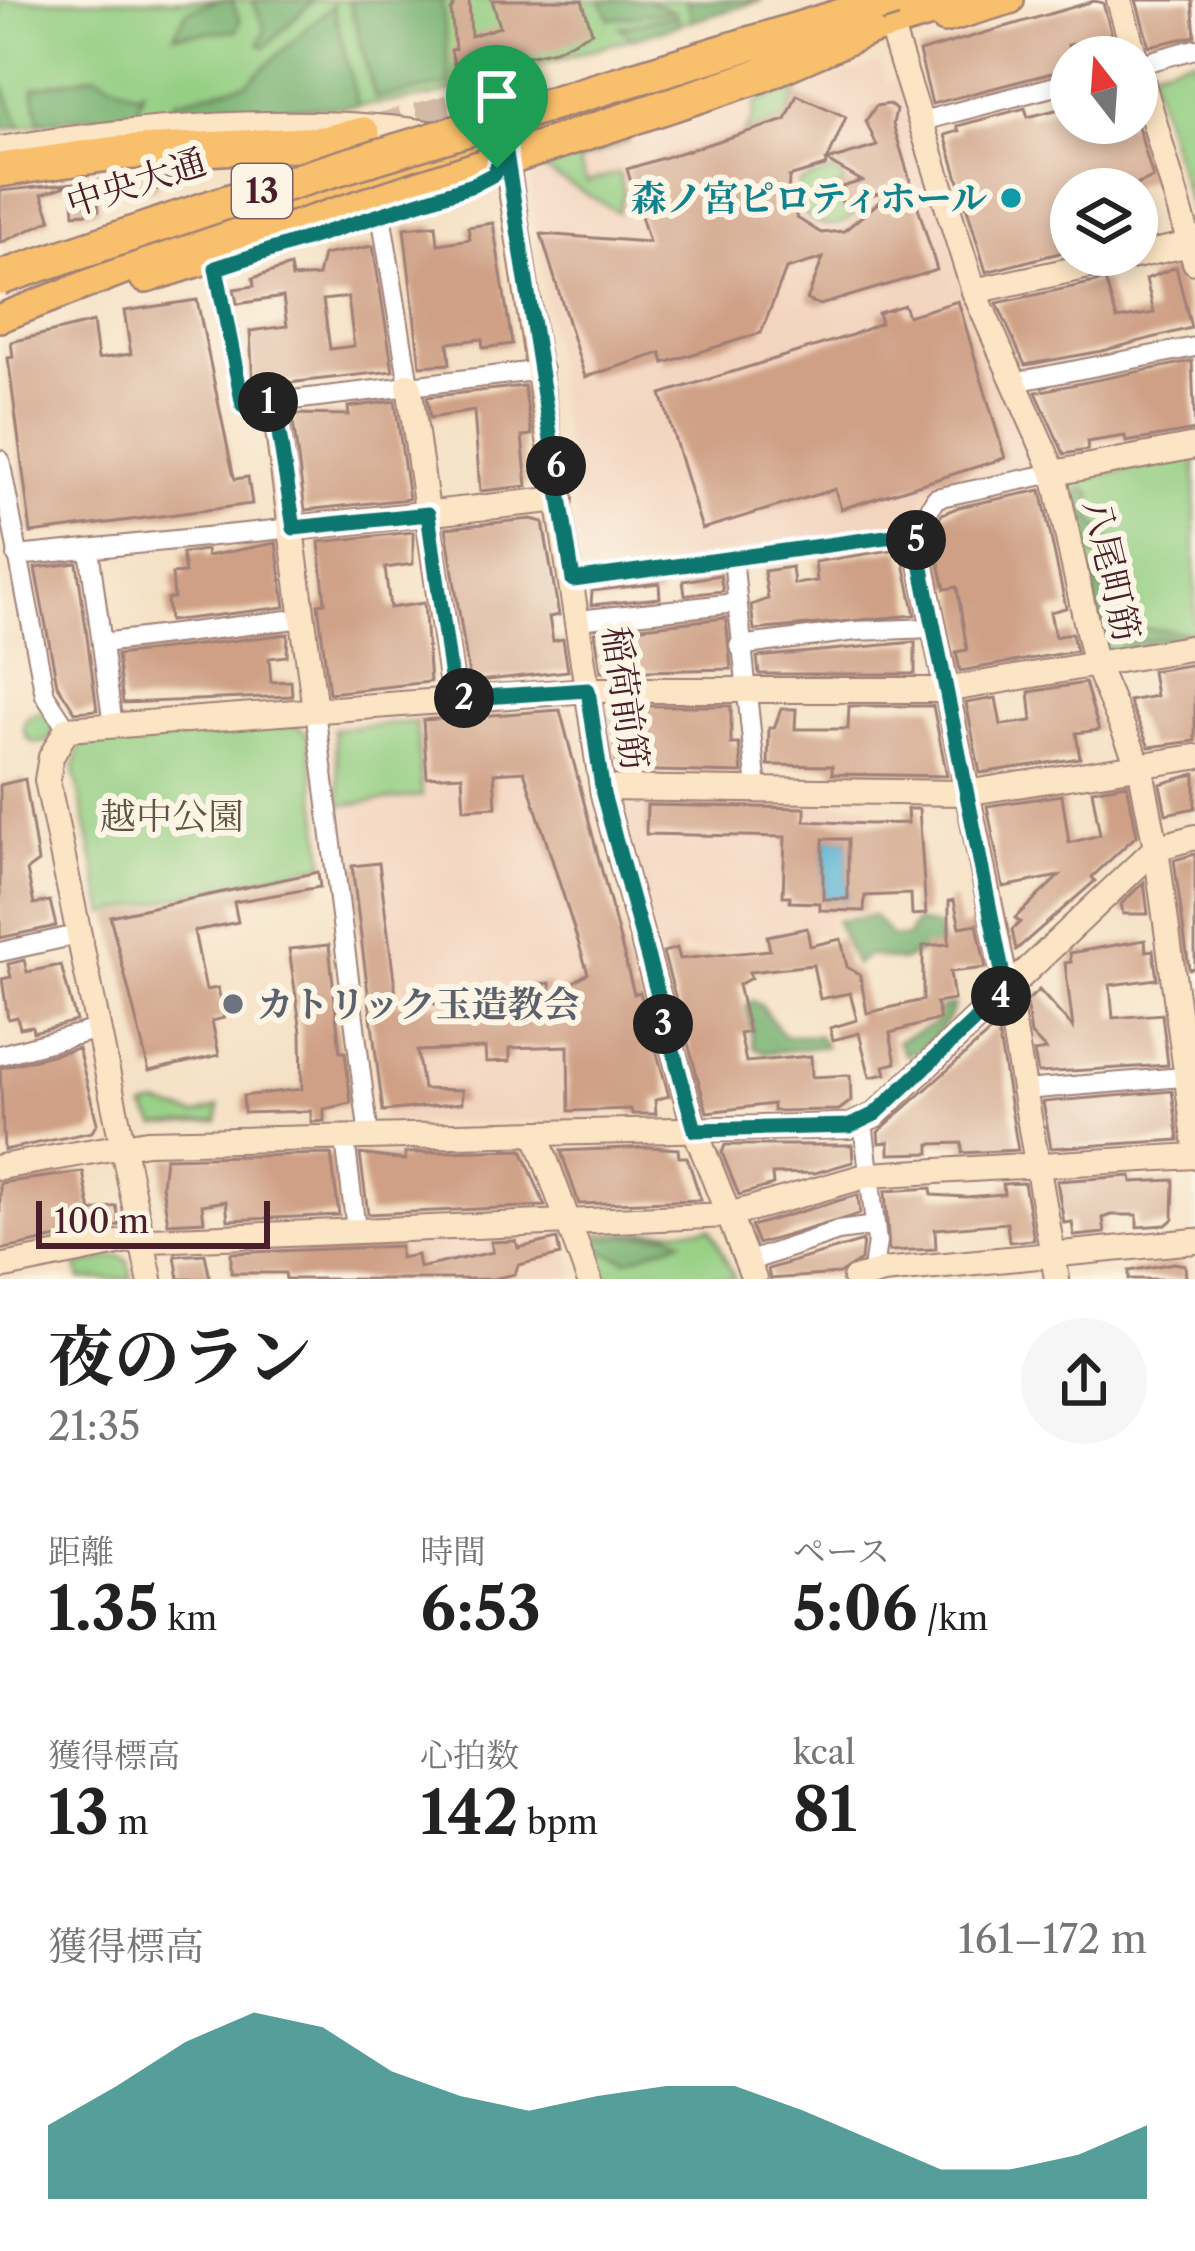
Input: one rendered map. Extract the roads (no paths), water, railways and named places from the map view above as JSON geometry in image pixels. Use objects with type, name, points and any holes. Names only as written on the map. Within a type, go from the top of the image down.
[{"type":"highway","name":"13","points":[[0,278],[227,202],[860,11],[964,0]]},
{"type":"highway","name":"13","points":[[0,298],[860,11]]},
{"type":"highway","points":[[510,100],[860,11]]},
{"type":"highway","points":[[146,276],[759,76],[860,11]]},
{"type":"highway","points":[[5,162],[324,142],[363,134]]},
{"type":"main road","name":"中央大通","points":[[0,318],[94,286],[280,210],[472,151],[505,147],[860,11],[1010,0]]},
{"type":"main road","name":"中央大通","points":[[0,265],[510,100]]},
{"type":"street","points":[[1119,0],[1129,36]]},
{"type":"street","name":"八尾町筋","points":[[860,11],[922,121],[974,291],[1054,473],[1095,663],[1138,766],[1183,967],[1195,1139]]},
{"type":"street","points":[[1158,57],[1195,49]]},
{"type":"street","points":[[922,121],[1050,87]]},
{"type":"street","name":"稲荷前筋","points":[[510,100],[505,147],[543,370],[602,788],[695,1130],[751,1270]]},
{"type":"street","points":[[5,162],[153,131],[371,125],[505,147]]},
{"type":"street","points":[[974,291],[1193,250],[1158,132]]},
{"type":"street","name":"中央大通","points":[[94,286],[216,268],[381,214],[490,177],[505,147]]},
{"type":"street","points":[[381,214],[454,699]]},
{"type":"street","points":[[216,268],[243,406],[543,370]]},
{"type":"street","points":[[1016,382],[1195,347]]},
{"type":"street","points":[[274,401],[294,528],[357,1138],[356,1230]]},
{"type":"street","points":[[1055,1267],[915,533],[936,498],[1195,446]]},
{"type":"street","points":[[0,460],[45,695],[67,729]]},
{"type":"street","points":[[17,556],[561,499]]},
{"type":"street","points":[[573,580],[915,533]]},
{"type":"street","points":[[89,549],[113,726]]},
{"type":"street","points":[[733,558],[743,692],[757,789]]},
{"type":"street","points":[[578,620],[736,603]]},
{"type":"street","points":[[102,643],[304,618]]},
{"type":"street","points":[[739,646],[855,631],[933,628]]},
{"type":"street","points":[[67,729],[588,690],[945,690],[1195,647]]},
{"type":"street","points":[[67,729],[51,757],[47,780],[150,1279]]},
{"type":"street","points":[[602,788],[965,793],[1195,757]]},
{"type":"street","points":[[0,1167],[122,1147],[837,1127],[863,1121],[1156,848],[1195,837]]},
{"type":"street","points":[[0,952],[81,934]]},
{"type":"street","points":[[0,1055],[98,1029]]},
{"type":"street","points":[[1024,1090],[1191,1076]]},
{"type":"street","points":[[863,1121],[880,1257]]},
{"type":"street","points":[[538,1137],[589,1279]]},
{"type":"street","points":[[0,1267],[143,1242],[729,1215],[869,1175],[1038,1169],[1195,1156]]},
{"type":"street","points":[[751,1270],[838,1231],[880,1257],[1055,1267],[1195,1241]]},
{"type":"street","points":[[855,1279],[880,1257]]},
{"type":"water","points":[[823,839],[848,839],[848,899],[823,899]]},
{"type":"tunnel","points":[[371,132],[522,92]]},
{"type":"place","name":"森ノ宮ピロティホール","points":[[1011,198]]},
{"type":"place","name":"カトリック玉造教会","points":[[233,1004]]},
{"type":"park label","name":"越中公園","points":[[172,816]]}]
